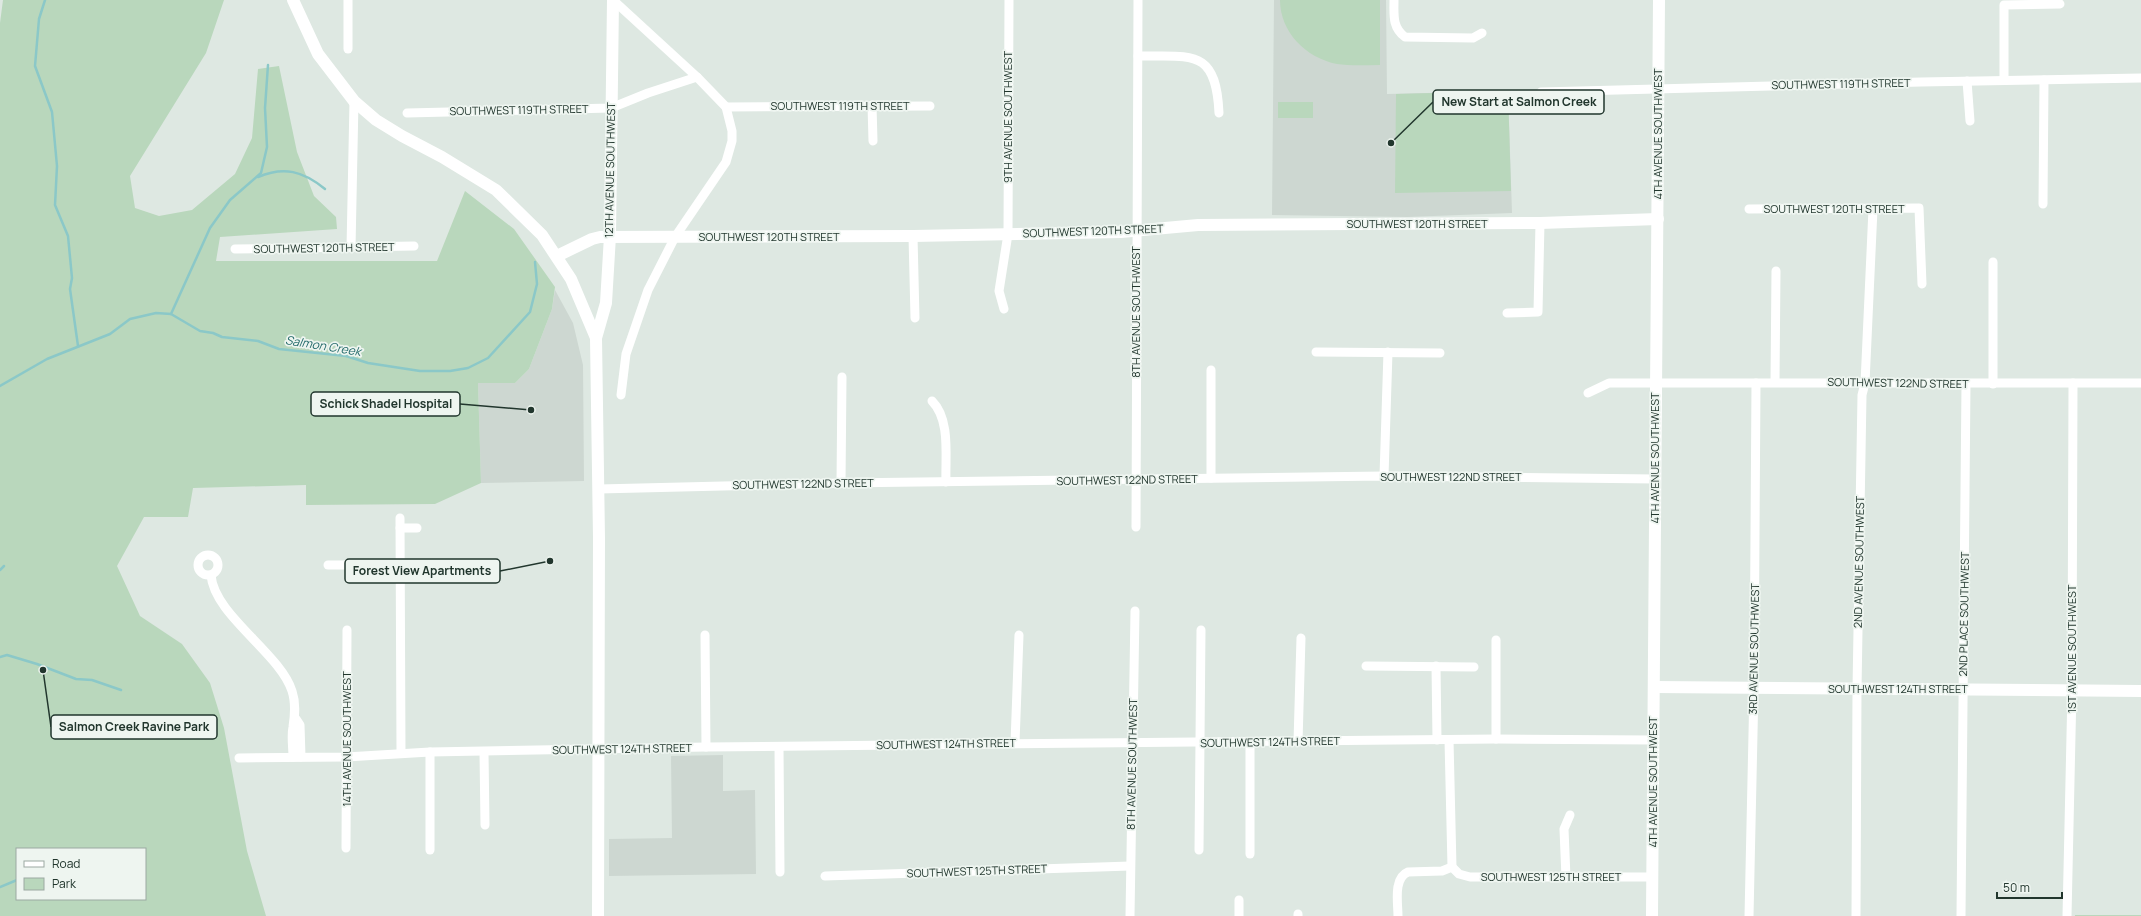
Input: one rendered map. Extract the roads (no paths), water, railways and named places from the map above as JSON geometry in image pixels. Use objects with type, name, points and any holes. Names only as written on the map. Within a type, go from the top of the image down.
[{"type":"street","points":[[293,0],[318,54],[354,101],[376,120],[402,136],[442,157],[496,190],[542,235],[557,256],[580,296],[596,338],[599,489],[600,750],[598,916]]},
{"type":"street","points":[[348,0],[348,49]]},
{"type":"street","points":[[613,0],[697,77],[726,107],[732,131],[732,141],[726,162],[675,237],[648,290],[626,354],[621,395]]},
{"type":"street","name":"12TH AVENUE SOUTHWEST","points":[[596,338],[606,303],[610,236],[613,0]]},
{"type":"street","name":"9TH AVENUE SOUTHWEST","points":[[1004,309],[999,291],[1008,234],[1009,0]]},
{"type":"street","name":"8TH AVENUE SOUTHWEST","points":[[1136,527],[1138,0]]},
{"type":"street","points":[[1394,0],[1394,23],[1399,32],[1405,37],[1472,38],[1482,33]]},
{"type":"street","name":"4TH AVENUE SOUTHWEST","points":[[1652,916],[1659,0]]},
{"type":"street","points":[[2004,80],[2004,5],[2060,4]]},
{"type":"street","points":[[1138,56],[1188,58],[1200,61],[1215,78],[1218,91],[1219,113]]},
{"type":"street","name":"SOUTHWEST 119TH STREET","points":[[407,113],[611,108],[648,93],[697,77]]},
{"type":"street","name":"SOUTHWEST 119TH STREET","points":[[1541,92],[1648,91],[1658,88],[2141,78]]},
{"type":"street","points":[[2042,204],[2044,80]]},
{"type":"street","points":[[1966,81],[1970,121]]},
{"type":"street","points":[[351,248],[354,101]]},
{"type":"street","points":[[872,106],[873,141]]},
{"type":"street","name":"SOUTHWEST 119TH STREET","points":[[726,107],[930,106]]},
{"type":"street","name":"SOUTHWEST 120TH STREET","points":[[1749,209],[1919,208],[1922,284]]},
{"type":"street","name":"2ND AVENUE SOUTHWEST","points":[[1856,916],[1856,689],[1862,394],[1865,383],[1874,209]]},
{"type":"street","name":"SOUTHWEST 120TH STREET","points":[[557,256],[592,238],[610,236],[914,236],[1136,231],[1198,225],[1540,223],[1658,219]]},
{"type":"street","points":[[1507,313],[1538,312],[1540,223]]},
{"type":"street","points":[[914,236],[915,318]]},
{"type":"street","name":"SOUTHWEST 120TH STREET","points":[[235,249],[414,246]]},
{"type":"street","points":[[1992,262],[1993,384]]},
{"type":"street","points":[[1775,382],[1776,271]]},
{"type":"street","points":[[1316,352],[1440,353]]},
{"type":"street","points":[[1384,476],[1388,352]]},
{"type":"street","points":[[1211,370],[1211,478]]},
{"type":"street","points":[[840,483],[842,377]]},
{"type":"street","name":"SOUTHWEST 122ND STREET","points":[[1588,393],[1610,383],[2141,383]]},
{"type":"street","name":"3RD AVENUE SOUTHWEST","points":[[1749,916],[1754,688],[1756,383]]},
{"type":"street","name":"1ST AVENUE SOUTHWEST","points":[[2067,916],[2072,690],[2073,383]]},
{"type":"street","name":"2ND PLACE SOUTHWEST","points":[[1961,916],[1966,384]]},
{"type":"street","points":[[932,401],[941,413],[945,430],[946,482]]},
{"type":"street","name":"SOUTHWEST 122ND STREET","points":[[599,489],[840,483],[1384,476],[1655,479]]},
{"type":"street","points":[[400,518],[401,753]]},
{"type":"street","points":[[400,528],[417,528]]},
{"type":"street","points":[[328,565],[400,565]]},
{"type":"street","points":[[211,575],[211,584],[221,600],[285,676],[292,691],[296,719],[300,726],[297,757]]},
{"type":"street","name":"8TH AVENUE SOUTHWEST","points":[[1130,916],[1135,611]]},
{"type":"street","name":"14TH AVENUE SOUTHWEST","points":[[346,848],[347,630]]},
{"type":"street","points":[[1199,850],[1201,630]]},
{"type":"street","points":[[705,635],[706,747]]},
{"type":"street","points":[[1015,743],[1019,636]]},
{"type":"street","points":[[1298,742],[1301,638]]},
{"type":"street","points":[[1496,640],[1496,739]]},
{"type":"street","points":[[1366,666],[1474,667]]},
{"type":"street","points":[[1436,666],[1437,740]]},
{"type":"street","name":"SOUTHWEST 124TH STREET","points":[[1654,687],[2141,691]]},
{"type":"street","name":"SOUTHWEST 124TH STREET","points":[[239,758],[346,757],[430,752],[1015,743],[1199,743],[1496,739],[1653,740]]},
{"type":"street","points":[[1398,916],[1399,881],[1403,874],[1408,872],[1442,871],[1452,867],[1449,740]]},
{"type":"street","points":[[1250,742],[1250,854]]},
{"type":"street","points":[[779,747],[780,872]]},
{"type":"street","points":[[430,752],[430,850]]},
{"type":"street","points":[[484,752],[484,825]]},
{"type":"street","points":[[1566,878],[1564,829],[1570,815]]},
{"type":"street","name":"SOUTHWEST 125TH STREET","points":[[825,876],[1130,866]]},
{"type":"street","name":"SOUTHWEST 125TH STREET","points":[[1452,867],[1459,874],[1470,877],[1653,877]]},
{"type":"street","points":[[1239,900],[1239,916]]},
{"type":"waterway","name":"Salmon Creek","points":[[45,0],[39,19],[35,66],[52,112],[57,166],[55,205],[68,236],[72,278],[70,289],[78,346]]},
{"type":"waterway","points":[[171,314],[210,228],[230,200],[261,173],[267,147],[265,108],[268,65]]},
{"type":"waterway","points":[[258,177],[276,172],[293,172],[309,178],[325,189]]},
{"type":"waterway","name":"Salmon Creek","points":[[0,386],[47,359],[110,334],[130,319],[156,313],[171,314],[200,331],[213,333],[222,337],[258,341],[279,349],[346,356],[368,363],[420,371],[450,371],[468,368],[488,358],[530,312],[537,284],[535,262]]},
{"type":"waterway","points":[[0,570],[4,566]]},
{"type":"waterway","points":[[0,657],[7,655],[37,664],[76,679],[92,680],[121,690]]},
{"type":"waterway","points":[[0,887],[16,880]]},
{"type":"place","name":"New Start at Salmon Creek","points":[[1391,143]]},
{"type":"place","name":"Schick Shadel Hospital","points":[[531,410]]},
{"type":"place","name":"Forest View Apartments","points":[[550,561]]},
{"type":"place","name":"Salmon Creek Ravine Park","points":[[43,670]]}]
